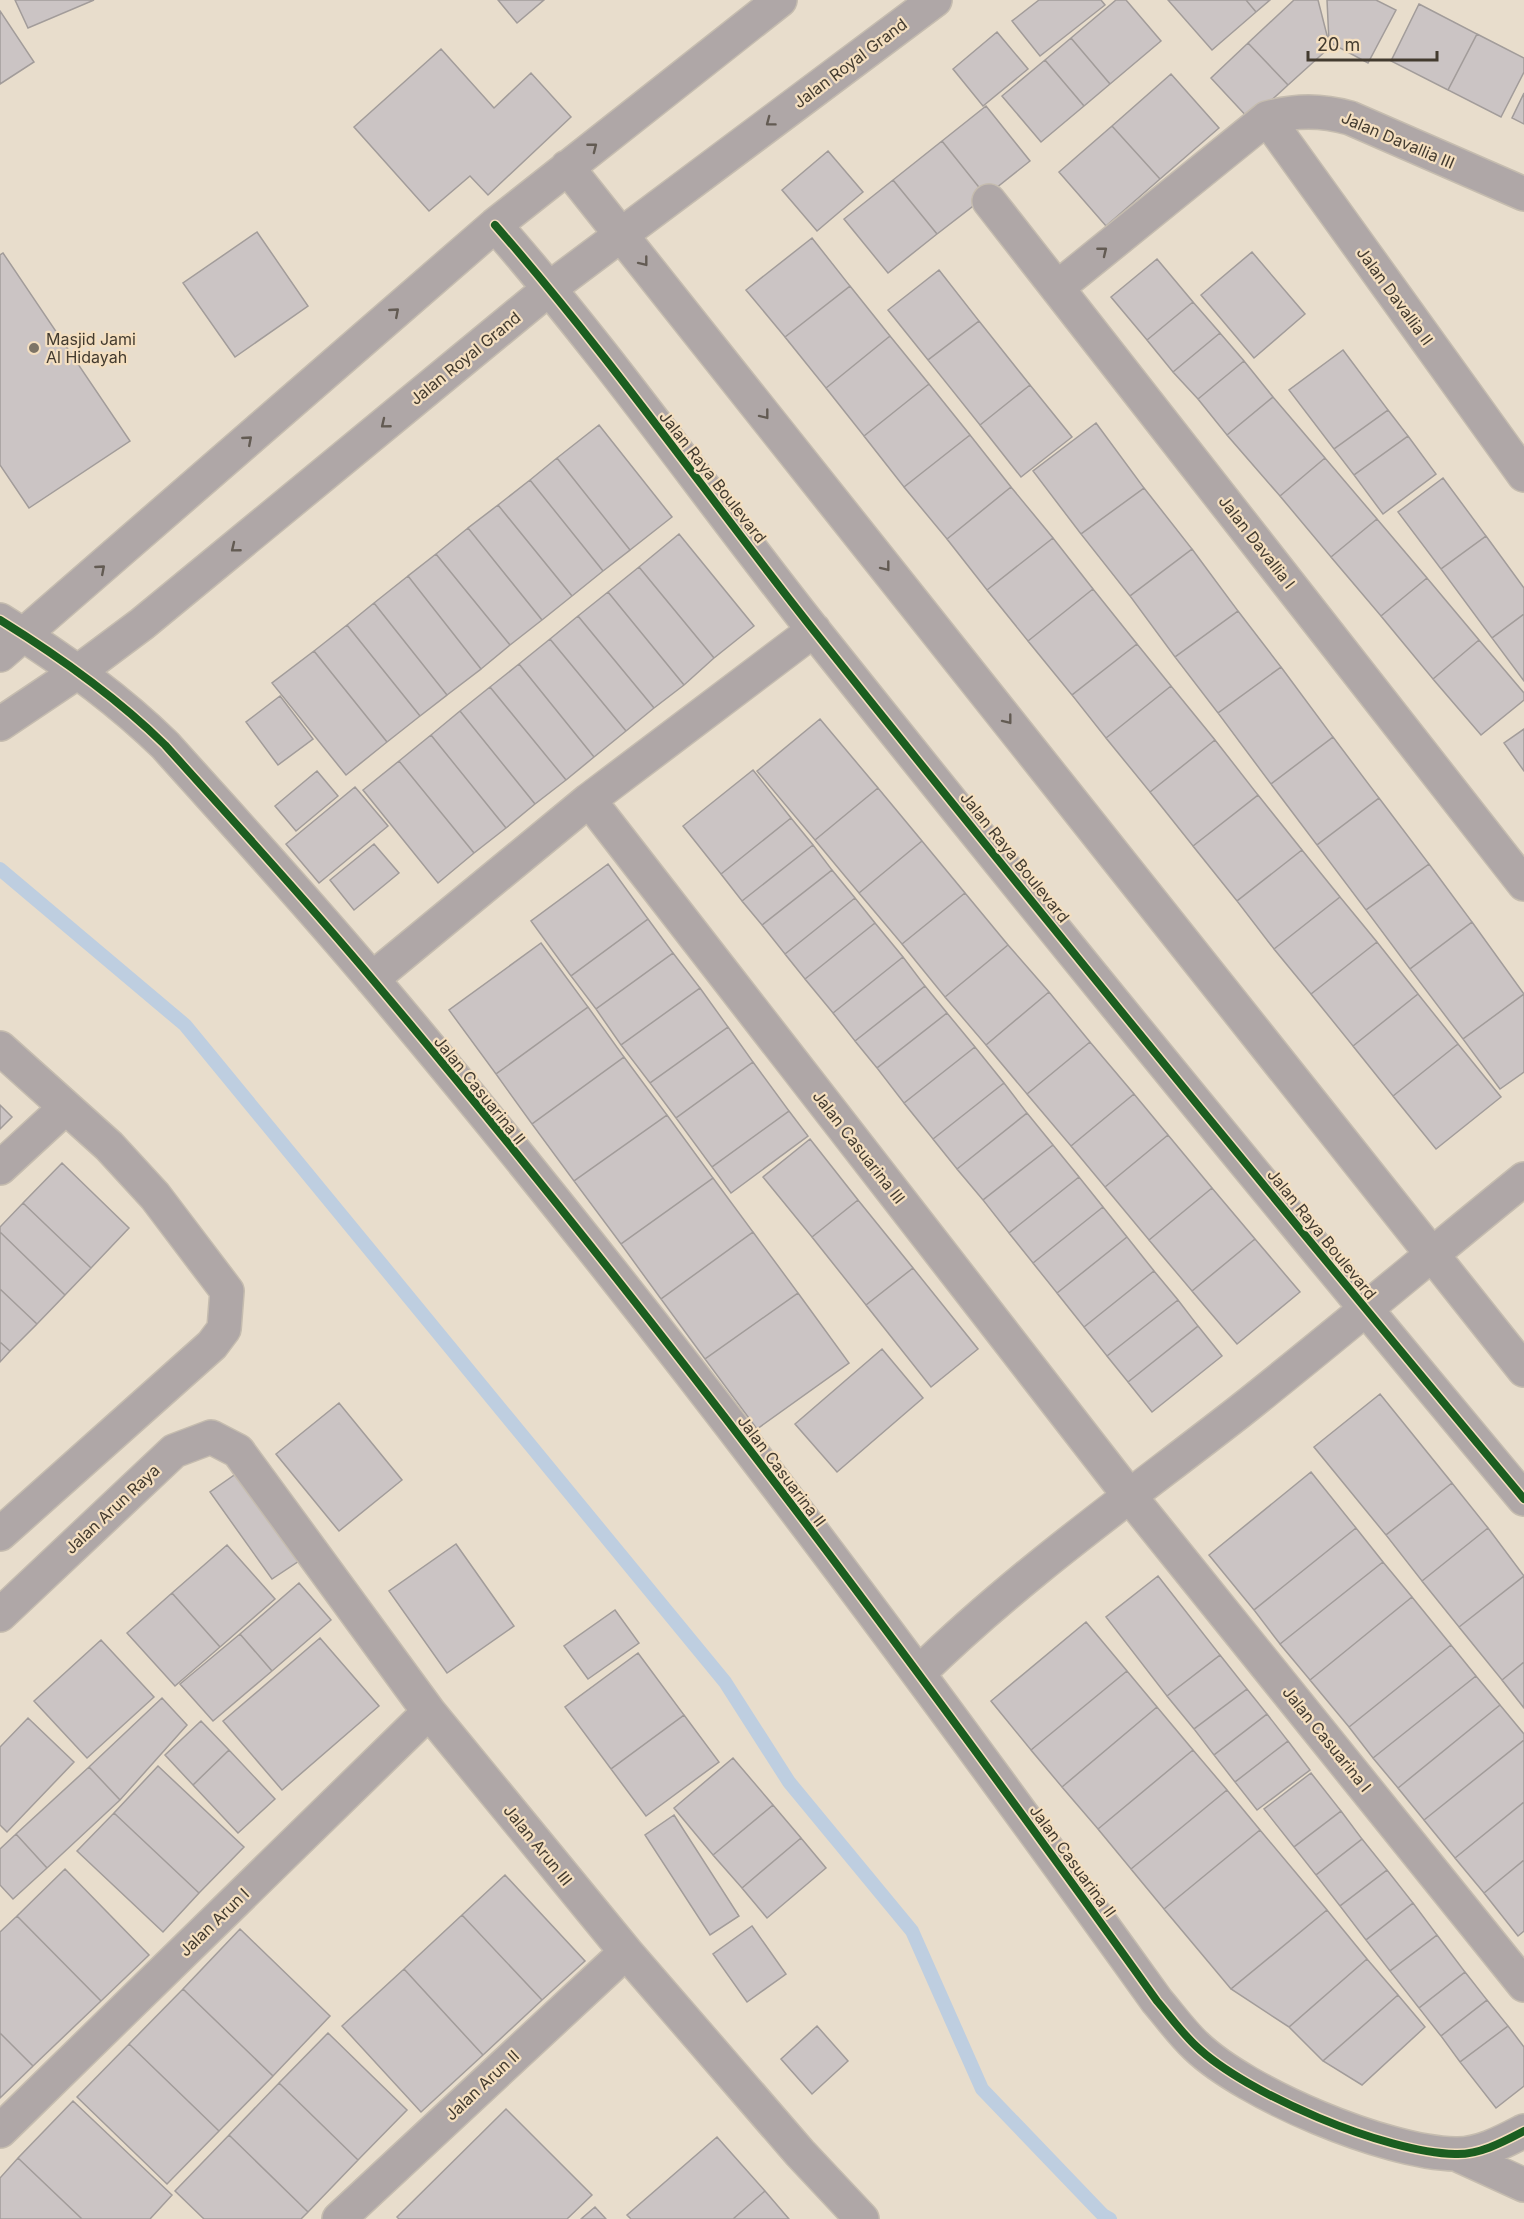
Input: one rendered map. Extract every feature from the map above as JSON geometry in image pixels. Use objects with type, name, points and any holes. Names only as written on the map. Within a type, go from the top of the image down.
[{"type":"street","points":[[8,636],[495,225],[780,0]]},
{"type":"street","name":"Jalan Royal Grand","points":[[0,724],[79,671],[142,624],[550,288],[621,233],[935,0]]},
{"type":"street","name":"Jalan Davallia III","points":[[1267,118],[1287,112],[1325,111],[1350,118],[1524,194]]},
{"type":"street","points":[[1057,288],[1267,118]]},
{"type":"street","name":"Jalan Davallia II","points":[[1267,118],[1524,475]]},
{"type":"street","points":[[567,167],[1524,1370]]},
{"type":"street","name":"Jalan Davallia I","points":[[989,201],[1524,884]]},
{"type":"street","name":"Jalan Raya Boulevard","points":[[495,225],[550,288],[814,630],[1365,1308],[1524,1499]]},
{"type":"street","points":[[372,979],[589,800],[814,630]]},
{"type":"street","name":"Jalan Casuarina II","points":[[8,636],[79,671],[131,711],[165,745],[372,979],[647,1316],[919,1673],[1157,2001],[1197,2047],[1244,2081],[1308,2114],[1399,2145],[1456,2154],[1493,2147],[1524,2132]]},
{"type":"street","name":"Jalan Casuarina III","points":[[589,800],[1128,1494]]},
{"type":"street","points":[[0,1048],[108,1146],[155,1196],[227,1291],[224,1329],[194,1363],[0,1534]]},
{"type":"street","points":[[0,1168],[65,1108]]},
{"type":"street","points":[[919,1673],[979,1616],[1128,1494],[1239,1411],[1524,1179]]},
{"type":"street","name":"Jalan Arun Raya","points":[[0,1615],[174,1451],[211,1437],[238,1450]]},
{"type":"street","name":"Jalan Arun III","points":[[238,1450],[429,1712],[626,1952],[862,2219]]},
{"type":"street","name":"Jalan Casuarina I","points":[[1128,1494],[1524,1985]]},
{"type":"street","name":"Jalan Arun I","points":[[0,2131],[429,1712]]},
{"type":"street","name":"Jalan Arun II","points":[[357,2213],[626,1952]]},
{"type":"street","points":[[1456,2154],[1524,2185]]},
{"type":"building","points":[[15,0],[94,0],[28,28]]},
{"type":"building","points":[[498,0],[544,0],[517,23]]},
{"type":"building","points":[[1039,0],[1101,0],[1105,5],[1040,56],[1012,21]]},
{"type":"building","points":[[1116,0],[1126,0],[1161,41],[1110,84],[1071,38]]},
{"type":"building","points":[[1168,0],[1246,0],[1256,12],[1212,50]]},
{"type":"building","points":[[1246,0],[1270,0],[1256,12]]},
{"type":"building","points":[[1294,0],[1318,0],[1330,47],[1288,85],[1248,43]]},
{"type":"building","points":[[1327,0],[1376,0],[1396,10],[1368,63],[1329,42]]},
{"type":"building","points":[[1419,4],[1477,34],[1448,90],[1391,61]]},
{"type":"building","points":[[0,11],[34,62],[0,84]]},
{"type":"building","points":[[997,32],[1028,69],[983,106],[953,69]]},
{"type":"building","points":[[1477,34],[1524,58],[1524,72],[1501,117],[1448,90]]},
{"type":"building","points":[[1071,38],[1110,84],[1084,106],[1045,60]]},
{"type":"building","points":[[1248,43],[1288,85],[1250,120],[1211,78]]},
{"type":"building","points":[[441,49],[494,108],[531,73],[571,117],[488,195],[470,176],[429,211],[354,127]]},
{"type":"building","points":[[1045,60],[1084,106],[1041,142],[1002,96]]},
{"type":"building","points":[[1171,74],[1219,128],[1160,179],[1112,126]]},
{"type":"building","points":[[1524,93],[1524,124],[1512,118]]},
{"type":"building","points":[[986,106],[1030,161],[986,196],[942,141]]},
{"type":"building","points":[[1112,126],[1160,179],[1106,226],[1059,172]]},
{"type":"building","points":[[942,141],[986,196],[937,234],[893,180]]},
{"type":"building","points":[[828,151],[863,192],[817,231],[782,190]]},
{"type":"building","points":[[893,180],[937,234],[888,273],[844,219]]},
{"type":"building","points":[[257,232],[308,306],[235,357],[183,283]]},
{"type":"building","points":[[812,238],[850,286],[785,337],[746,290]]},
{"type":"building","points":[[1252,252],[1305,314],[1254,358],[1201,295]]},
{"type":"building","name":"Masjid Jami Al Hidayah","points":[[3,253],[130,441],[29,508],[0,465],[0,255]]},
{"type":"building","points":[[1157,259],[1193,302],[1147,340],[1111,297]]},
{"type":"building","points":[[939,270],[979,321],[928,360],[888,310]]},
{"type":"building","points":[[850,286],[890,336],[826,388],[785,337]]},
{"type":"building","points":[[1193,302],[1220,333],[1173,372],[1147,340]]},
{"type":"building","points":[[979,321],[1030,385],[980,425],[928,360]]},
{"type":"building","points":[[1220,333],[1244,361],[1198,399],[1173,372]]},
{"type":"building","points":[[890,336],[929,384],[864,436],[826,388]]},
{"type":"building","points":[[1343,350],[1388,410],[1334,449],[1289,390]]},
{"type":"building","points":[[1244,361],[1273,397],[1227,435],[1198,399]]},
{"type":"building","points":[[929,384],[970,435],[904,487],[864,436]]},
{"type":"building","points":[[1030,385],[1072,437],[1021,477],[980,425]]},
{"type":"building","points":[[1273,397],[1325,458],[1280,496],[1227,435]]},
{"type":"building","points":[[1388,410],[1408,436],[1354,475],[1334,449]]},
{"type":"building","points":[[1096,423],[1144,488],[1081,534],[1033,471]]},
{"type":"building","points":[[599,425],[672,517],[630,550],[557,458]]},
{"type":"building","points":[[970,435],[1011,487],[947,539],[904,487]]},
{"type":"building","points":[[1408,436],[1436,474],[1383,514],[1354,475]]},
{"type":"building","points":[[557,458],[630,550],[603,571],[530,480]]},
{"type":"building","points":[[1325,458],[1377,519],[1331,557],[1280,496]]},
{"type":"building","points":[[1443,478],[1486,536],[1441,569],[1398,512]]},
{"type":"building","points":[[530,480],[603,571],[572,596],[498,505]]},
{"type":"building","points":[[1011,487],[1053,538],[987,590],[947,539]]},
{"type":"building","points":[[1144,488],[1192,549],[1130,596],[1081,534]]},
{"type":"building","points":[[498,505],[572,596],[542,620],[468,528]]},
{"type":"building","points":[[1377,519],[1427,578],[1381,616],[1331,557]]},
{"type":"building","points":[[468,528],[542,620],[510,645],[436,554]]},
{"type":"building","points":[[679,534],[754,626],[714,658],[639,567]]},
{"type":"building","points":[[1486,536],[1524,588],[1524,614],[1492,638],[1441,569]]},
{"type":"building","points":[[1053,538],[1093,589],[1028,641],[987,590]]},
{"type":"building","points":[[1192,549],[1238,611],[1175,657],[1130,596]]},
{"type":"building","points":[[436,554],[510,645],[481,669],[408,576]]},
{"type":"building","points":[[639,567],[714,658],[684,685],[608,592]]},
{"type":"building","points":[[408,576],[481,669],[447,695],[374,603]]},
{"type":"building","points":[[1427,578],[1479,640],[1433,679],[1381,616]]},
{"type":"building","points":[[1093,589],[1137,644],[1072,695],[1028,641]]},
{"type":"building","points":[[608,592],[684,685],[654,708],[578,616]]},
{"type":"building","points":[[374,603],[447,695],[420,716],[347,625]]},
{"type":"building","points":[[1238,611],[1281,667],[1218,713],[1175,657]]},
{"type":"building","points":[[1524,614],[1524,681],[1492,638]]},
{"type":"building","points":[[578,616],[654,708],[626,731],[550,639]]},
{"type":"building","points":[[347,625],[420,716],[387,742],[314,651]]},
{"type":"building","points":[[550,639],[626,731],[594,757],[519,664]]},
{"type":"building","points":[[1479,640],[1524,693],[1524,700],[1481,735],[1433,679]]},
{"type":"building","points":[[1137,644],[1171,686],[1106,738],[1072,695]]},
{"type":"building","points":[[314,651],[387,742],[346,775],[272,683]]},
{"type":"building","points":[[519,664],[594,757],[566,780],[490,687]]},
{"type":"building","points":[[1281,667],[1333,737],[1271,784],[1218,713]]},
{"type":"building","points":[[1171,686],[1215,740],[1150,792],[1106,738]]},
{"type":"building","points":[[490,687],[566,780],[535,804],[460,711]]},
{"type":"building","points":[[280,696],[313,739],[278,765],[246,722]]},
{"type":"building","points":[[460,711],[535,804],[506,828],[431,735]]},
{"type":"building","points":[[820,719],[878,788],[815,840],[757,771]]},
{"type":"building","points":[[1524,729],[1524,771],[1504,743]]},
{"type":"building","points":[[431,735],[506,828],[474,853],[399,761]]},
{"type":"building","points":[[1333,737],[1379,798],[1317,845],[1271,784]]},
{"type":"building","points":[[1215,740],[1258,795],[1193,846],[1150,792]]},
{"type":"building","points":[[399,761],[474,853],[438,883],[363,790]]},
{"type":"building","points":[[753,770],[791,818],[721,874],[683,826]]},
{"type":"building","points":[[317,771],[338,796],[296,831],[275,806]]},
{"type":"building","points":[[355,787],[388,826],[319,883],[286,844]]},
{"type":"building","points":[[878,788],[922,841],[859,893],[815,840]]},
{"type":"building","points":[[1258,795],[1302,850],[1237,901],[1193,846]]},
{"type":"building","points":[[1379,798],[1429,864],[1366,910],[1317,845]]},
{"type":"building","points":[[791,818],[813,845],[742,901],[721,874]]},
{"type":"building","points":[[922,841],[965,893],[902,944],[859,893]]},
{"type":"building","points":[[374,844],[399,873],[354,910],[330,880]]},
{"type":"building","points":[[813,845],[832,870],[762,925],[742,901]]},
{"type":"building","points":[[1302,850],[1340,897],[1274,949],[1237,901]]},
{"type":"building","points":[[608,864],[648,919],[571,976],[531,921]]},
{"type":"building","points":[[1429,864],[1472,922],[1410,969],[1366,910]]},
{"type":"building","points":[[832,870],[855,898],[785,954],[762,925]]},
{"type":"building","points":[[965,893],[1008,945],[945,997],[902,944]]},
{"type":"building","points":[[1340,897],[1377,942],[1311,994],[1274,949]]},
{"type":"building","points":[[855,898],[875,923],[805,979],[785,954]]},
{"type":"building","points":[[648,919],[673,953],[596,1009],[571,976]]},
{"type":"building","points":[[1472,922],[1524,994],[1463,1039],[1410,969]]},
{"type":"building","points":[[875,923],[903,957],[833,1013],[805,979]]},
{"type":"building","points":[[1377,942],[1418,994],[1353,1046],[1311,994]]},
{"type":"building","points":[[541,943],[588,1007],[496,1074],[449,1010]]},
{"type":"building","points":[[1008,945],[1049,992],[986,1045],[945,997]]},
{"type":"building","points":[[673,953],[700,988],[621,1045],[596,1009]]},
{"type":"building","points":[[903,957],[925,986],[855,1041],[833,1013]]},
{"type":"building","points":[[925,986],[947,1013],[877,1068],[855,1041]]},
{"type":"building","points":[[700,988],[728,1027],[650,1083],[621,1045]]},
{"type":"building","points":[[1049,992],[1090,1042],[1027,1094],[986,1045]]},
{"type":"building","points":[[1418,994],[1458,1044],[1393,1096],[1353,1046]]},
{"type":"building","points":[[1524,994],[1524,1072],[1500,1089],[1463,1039]]},
{"type":"building","points":[[588,1007],[624,1057],[532,1124],[496,1074]]},
{"type":"building","points":[[947,1013],[975,1047],[904,1103],[877,1068]]},
{"type":"building","points":[[728,1027],[753,1062],[676,1118],[650,1083]]},
{"type":"building","points":[[1090,1042],[1134,1094],[1071,1146],[1027,1094]]},
{"type":"building","points":[[1458,1044],[1501,1097],[1436,1149],[1393,1096]]},
{"type":"building","points":[[975,1047],[1004,1083],[933,1139],[904,1103]]},
{"type":"building","points":[[624,1057],[667,1115],[574,1181],[532,1124]]},
{"type":"building","points":[[753,1062],[789,1111],[712,1167],[676,1118]]},
{"type":"building","points":[[1004,1083],[1027,1113],[957,1169],[933,1139]]},
{"type":"building","points":[[1134,1094],[1168,1135],[1105,1187],[1071,1146]]},
{"type":"building","points":[[0,1105],[12,1117],[0,1129]]},
{"type":"building","points":[[789,1111],[808,1136],[731,1193],[712,1167]]},
{"type":"building","points":[[1027,1113],[1053,1145],[983,1200],[957,1169]]},
{"type":"building","points":[[667,1115],[713,1178],[621,1244],[574,1181]]},
{"type":"building","points":[[1168,1135],[1212,1188],[1149,1240],[1105,1187]]},
{"type":"building","points":[[810,1139],[858,1200],[812,1237],[763,1177]]},
{"type":"building","points":[[1053,1145],[1079,1177],[1009,1233],[983,1200]]},
{"type":"building","points":[[62,1163],[129,1228],[91,1268],[23,1203]]},
{"type":"building","points":[[1079,1177],[1103,1207],[1033,1263],[1009,1233]]},
{"type":"building","points":[[713,1178],[753,1232],[661,1299],[621,1244]]},
{"type":"building","points":[[1212,1188],[1255,1239],[1192,1291],[1149,1240]]},
{"type":"building","points":[[858,1200],[913,1268],[866,1305],[812,1237]]},
{"type":"building","points":[[23,1203],[91,1268],[65,1295],[0,1232],[0,1227]]},
{"type":"building","points":[[1103,1207],[1127,1237],[1057,1293],[1033,1263]]},
{"type":"building","points":[[0,1232],[65,1295],[37,1324],[0,1289]]},
{"type":"building","points":[[753,1232],[798,1293],[705,1359],[661,1299]]},
{"type":"building","points":[[1127,1237],[1154,1271],[1084,1327],[1057,1293]]},
{"type":"building","points":[[1255,1239],[1300,1292],[1237,1344],[1192,1291]]},
{"type":"building","points":[[913,1268],[978,1349],[931,1387],[866,1305]]},
{"type":"building","points":[[1154,1271],[1178,1300],[1107,1356],[1084,1327]]},
{"type":"building","points":[[0,1289],[37,1324],[10,1351],[0,1342]]},
{"type":"building","points":[[798,1293],[849,1363],[757,1429],[705,1359]]},
{"type":"building","points":[[1178,1300],[1198,1326],[1128,1382],[1107,1356]]},
{"type":"building","points":[[1198,1326],[1222,1356],[1152,1412],[1128,1382]]},
{"type":"building","points":[[0,1342],[10,1351],[0,1362]]},
{"type":"building","points":[[882,1349],[923,1398],[837,1472],[795,1424]]},
{"type":"building","points":[[1380,1394],[1452,1483],[1386,1535],[1314,1447]]},
{"type":"building","points":[[339,1403],[402,1480],[339,1531],[276,1454]]},
{"type":"building","points":[[240,1471],[302,1559],[272,1579],[210,1492]]},
{"type":"building","points":[[1311,1472],[1356,1528],[1254,1610],[1209,1555]]},
{"type":"building","points":[[1452,1483],[1488,1528],[1422,1581],[1386,1535]]},
{"type":"building","points":[[1356,1528],[1383,1562],[1280,1644],[1254,1610]]},
{"type":"building","points":[[1488,1528],[1524,1576],[1459,1627],[1422,1581]]},
{"type":"building","points":[[456,1544],[514,1626],[447,1673],[389,1591]]},
{"type":"building","points":[[227,1545],[275,1599],[220,1647],[172,1593]]},
{"type":"building","points":[[1383,1562],[1412,1597],[1310,1680],[1280,1644]]},
{"type":"building","points":[[1158,1576],[1220,1655],[1167,1696],[1106,1617]]},
{"type":"building","points":[[1524,1576],[1524,1662],[1502,1680],[1459,1627]]},
{"type":"building","points":[[299,1583],[331,1620],[272,1671],[240,1634]]},
{"type":"building","points":[[172,1593],[220,1647],[175,1686],[127,1633]]},
{"type":"building","points":[[1412,1597],[1451,1645],[1349,1727],[1310,1680]]},
{"type":"building","points":[[615,1610],[639,1643],[588,1679],[564,1646]]},
{"type":"building","points":[[1086,1622],[1127,1671],[1031,1750],[991,1701]]},
{"type":"building","points":[[240,1634],[272,1671],[213,1721],[180,1684]]},
{"type":"building","points":[[320,1638],[379,1706],[282,1790],[223,1721]]},
{"type":"building","points":[[101,1640],[154,1697],[87,1758],[34,1701]]},
{"type":"building","points":[[1451,1645],[1476,1676],[1373,1758],[1349,1727]]},
{"type":"building","points":[[638,1653],[684,1715],[611,1769],[565,1707]]},
{"type":"building","points":[[1220,1655],[1247,1689],[1194,1729],[1167,1696]]},
{"type":"building","points":[[1524,1662],[1524,1708],[1502,1680]]},
{"type":"building","points":[[1127,1671],[1157,1707],[1062,1787],[1031,1750]]},
{"type":"building","points":[[1476,1676],[1500,1705],[1398,1788],[1373,1758]]},
{"type":"building","points":[[1247,1689],[1267,1714],[1214,1755],[1194,1729]]},
{"type":"building","points":[[162,1698],[187,1725],[120,1800],[89,1767]]},
{"type":"building","points":[[1500,1705],[1524,1734],[1524,1740],[1424,1820],[1398,1788]]},
{"type":"building","points":[[1157,1707],[1193,1750],[1098,1829],[1062,1787]]},
{"type":"building","points":[[1267,1714],[1288,1741],[1235,1782],[1214,1755]]},
{"type":"building","points":[[684,1715],[719,1762],[646,1816],[611,1769]]},
{"type":"building","points":[[28,1718],[74,1762],[7,1832],[0,1825],[0,1747]]},
{"type":"building","points":[[201,1721],[229,1750],[193,1785],[165,1755]]},
{"type":"building","points":[[1524,1740],[1524,1802],[1455,1858],[1424,1820]]},
{"type":"building","points":[[1288,1741],[1310,1770],[1257,1810],[1235,1782]]},
{"type":"building","points":[[229,1750],[275,1799],[238,1833],[193,1785]]},
{"type":"building","points":[[1193,1750],[1227,1790],[1131,1869],[1098,1829]]},
{"type":"building","points":[[733,1758],[773,1805],[713,1855],[674,1808]]},
{"type":"building","points":[[158,1766],[244,1847],[199,1893],[114,1813]]},
{"type":"building","points":[[89,1767],[120,1800],[47,1868],[16,1834]]},
{"type":"building","points":[[1311,1773],[1341,1811],[1294,1847],[1264,1809]]},
{"type":"building","points":[[1227,1790],[1260,1830],[1164,1909],[1131,1869]]},
{"type":"building","points":[[1524,1802],[1524,1860],[1484,1893],[1455,1858]]},
{"type":"building","points":[[773,1805],[801,1838],[742,1888],[713,1855]]},
{"type":"building","points":[[1341,1811],[1362,1839],[1316,1875],[1294,1847]]},
{"type":"building","points":[[114,1813],[199,1893],[163,1932],[77,1851]]},
{"type":"building","points":[[674,1815],[739,1916],[710,1935],[645,1835]]},
{"type":"building","points":[[1260,1830],[1327,1910],[1231,1989],[1164,1909]]},
{"type":"building","points":[[16,1834],[47,1868],[13,1899],[0,1885],[0,1849]]},
{"type":"building","points":[[801,1838],[826,1868],[767,1918],[742,1888]]},
{"type":"building","points":[[1362,1839],[1387,1870],[1340,1906],[1316,1875]]},
{"type":"building","points":[[1524,1860],[1524,1931],[1518,1936],[1484,1893]]},
{"type":"building","points":[[65,1869],[149,1955],[101,2001],[17,1916]]},
{"type":"building","points":[[1387,1870],[1413,1903],[1366,1940],[1340,1906]]},
{"type":"building","points":[[505,1875],[585,1961],[542,2000],[462,1915]]},
{"type":"building","points":[[1413,1903],[1437,1935],[1390,1971],[1366,1940]]},
{"type":"building","points":[[1327,1910],[1367,1959],[1289,2027],[1231,1989]]},
{"type":"building","points":[[462,1915],[542,2000],[483,2055],[404,1969]]},
{"type":"building","points":[[17,1916],[101,2001],[33,2066],[0,2033],[0,1932]]},
{"type":"building","points":[[752,1926],[786,1974],[747,2002],[713,1954]]},
{"type":"building","points":[[240,1929],[330,2016],[273,2076],[183,1989]]},
{"type":"building","points":[[1437,1935],[1465,1972],[1419,2008],[1390,1971]]},
{"type":"building","points":[[1367,1959],[1398,1995],[1323,2061],[1289,2027]]},
{"type":"building","points":[[404,1969],[483,2055],[421,2112],[342,2026]]},
{"type":"building","points":[[1465,1972],[1487,2000],[1441,2036],[1419,2008]]},
{"type":"building","points":[[183,1989],[273,2076],[219,2131],[129,2044]]},
{"type":"building","points":[[1398,1995],[1425,2027],[1362,2085],[1323,2061]]},
{"type":"building","points":[[1487,2000],[1508,2026],[1460,2062],[1441,2036]]},
{"type":"building","points":[[817,2026],[848,2061],[812,2094],[781,2059]]},
{"type":"building","points":[[1508,2026],[1524,2047],[1524,2086],[1496,2108],[1460,2062]]},
{"type":"building","points":[[0,2033],[33,2066],[0,2098]]},
{"type":"building","points":[[328,2033],[407,2110],[358,2160],[279,2083]]},
{"type":"building","points":[[129,2044],[219,2131],[167,2184],[77,2097]]},
{"type":"building","points":[[279,2083],[358,2160],[308,2212],[229,2135]]},
{"type":"building","points":[[73,2101],[172,2195],[150,2219],[82,2219],[18,2158]]},
{"type":"building","points":[[506,2109],[592,2195],[567,2219],[399,2219],[397,2217]]},
{"type":"building","points":[[229,2135],[308,2212],[301,2219],[204,2219],[175,2191]]},
{"type":"building","points":[[717,2137],[765,2191],[733,2219],[631,2219],[627,2215]]},
{"type":"building","points":[[18,2158],[82,2219],[0,2219],[0,2178]]},
{"type":"building","points":[[765,2191],[789,2219],[733,2219]]},
{"type":"building","points":[[595,2207],[606,2219],[581,2219]]},
{"type":"waterway","points":[[0,869],[185,1025],[725,1682],[789,1782],[912,1931],[982,2089],[1103,2215],[1110,2219]]},
{"type":"cycle path","points":[[495,225],[578,324],[775,581],[990,850],[1524,1499]]},
{"type":"cycle path","points":[[0,620],[86,678],[127,710],[165,745],[373,980],[476,1104],[677,1355],[968,1741],[1157,2001],[1196,2046],[1248,2083],[1282,2101],[1318,2118],[1392,2143],[1426,2151],[1464,2154],[1491,2147],[1524,2131]]},
{"type":"place","name":"Masjid Jami Al Hidayah","points":[[34,348]]}]
